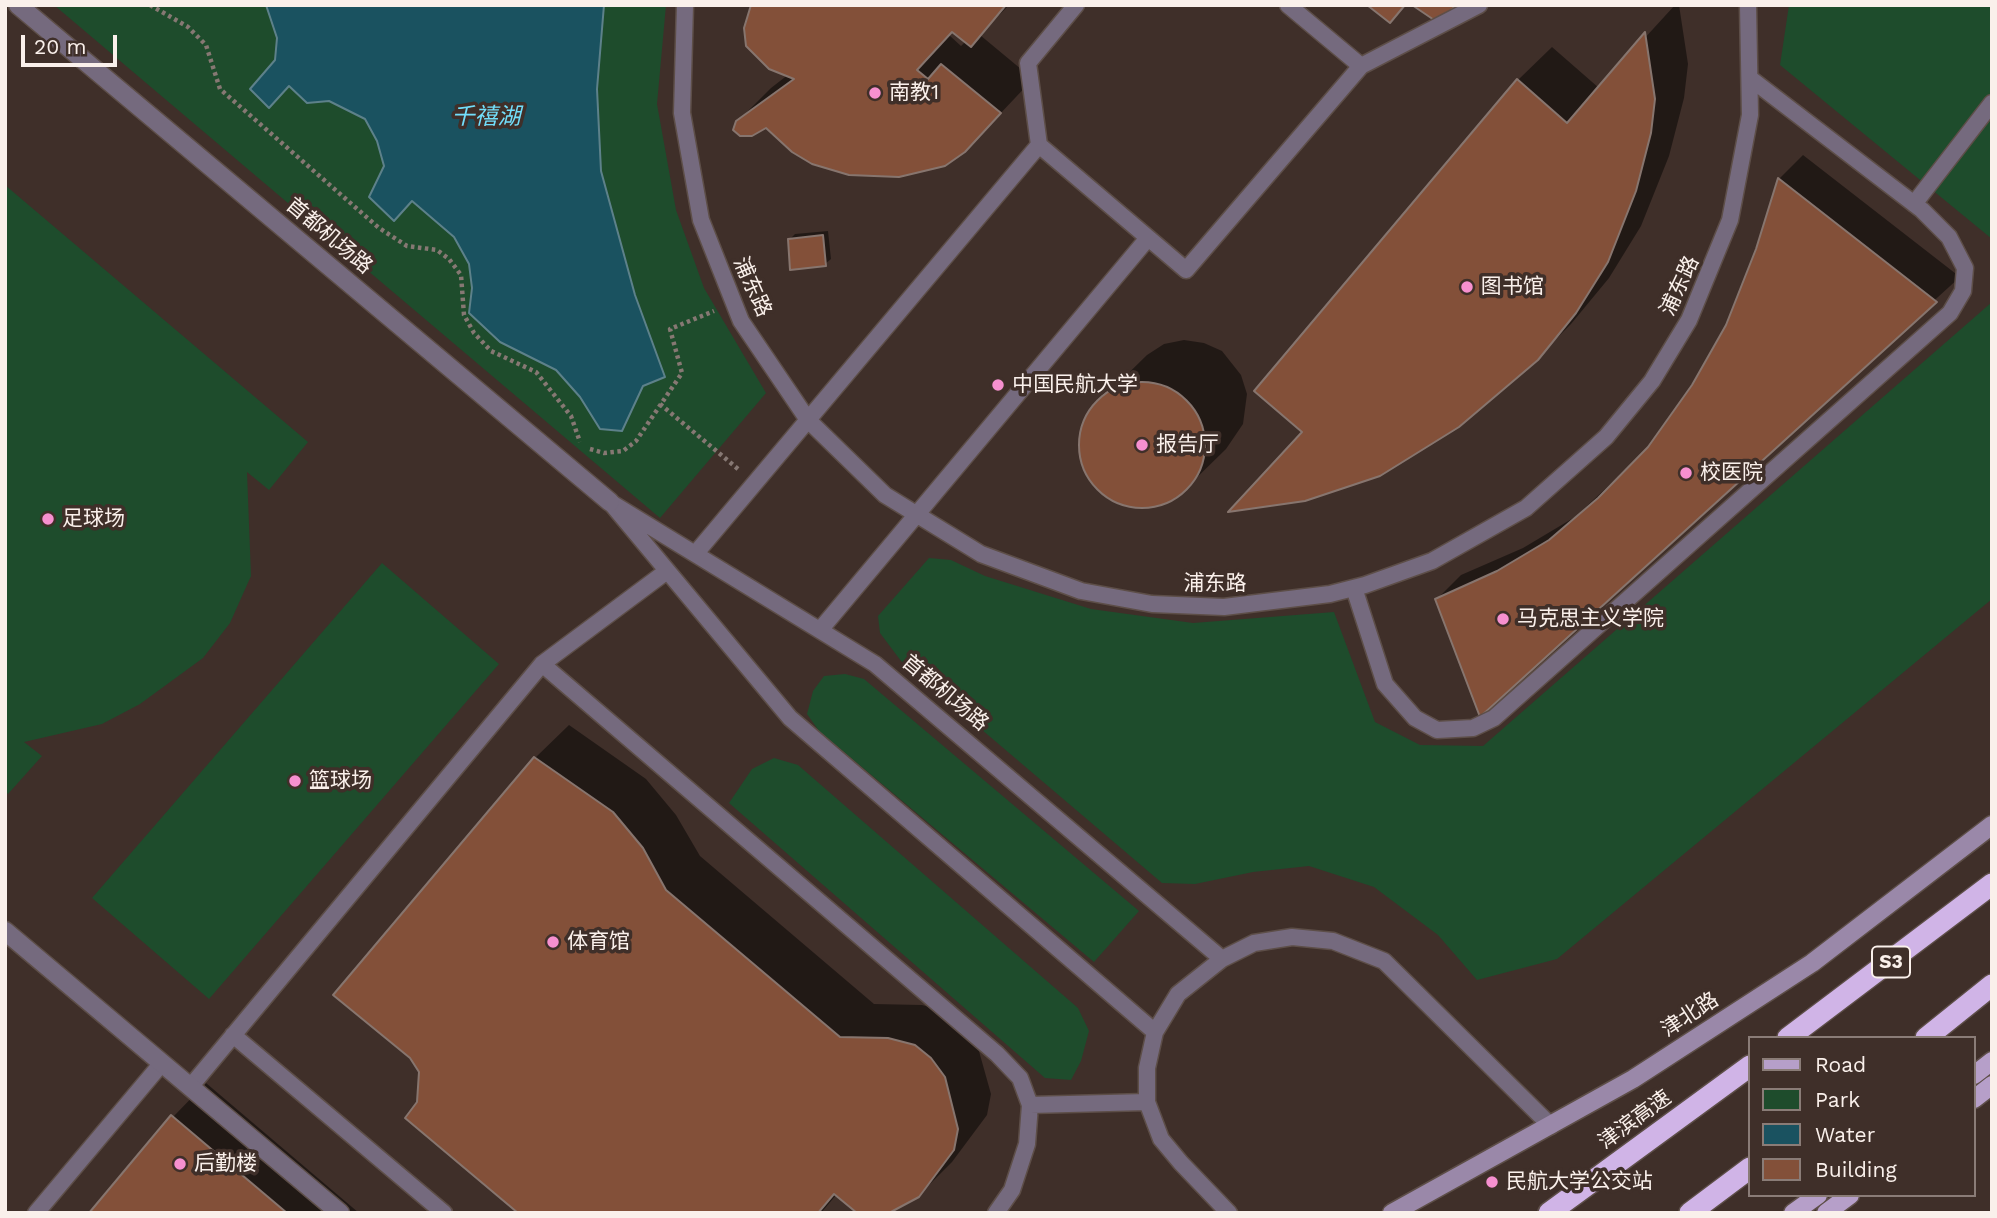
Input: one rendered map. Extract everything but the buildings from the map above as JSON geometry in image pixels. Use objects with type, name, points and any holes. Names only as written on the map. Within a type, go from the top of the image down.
[{"type":"highway","name":"S3","points":[[1791,1036],[1992,884]]},
{"type":"highway","points":[[1928,1036],[1992,985]]},
{"type":"highway","name":"津滨高速","points":[[1549,1213],[1748,1067]]},
{"type":"highway","points":[[1690,1213],[1748,1170]]},
{"type":"main road","points":[[1976,1073],[1992,1061]]},
{"type":"main road","points":[[1976,1098],[1992,1086]]},
{"type":"main road","points":[[1793,1213],[1815,1197]]},
{"type":"main road","points":[[1826,1213],[1847,1197]]},
{"type":"street","name":"首都机场路","points":[[18,5],[610,502]]},
{"type":"street","name":"津北路","points":[[1392,1213],[1633,1079],[1812,963],[1992,825]]},
{"type":"street","points":[[5,931],[341,1213]]},
{"type":"lane","name":"浦东路","points":[[685,5],[682,113],[701,220],[741,321],[808,420],[867,479],[915,516],[949,537],[1013,568],[1117,598],[1164,605],[1224,607],[1294,601],[1354,589],[1432,561],[1496,527],[1572,470],[1630,410],[1665,361],[1689,320],[1718,254],[1745,150],[1751,79],[1748,5]]},
{"type":"lane","points":[[1076,5],[1028,62],[1039,145],[1186,270],[1361,66],[1479,5]]},
{"type":"lane","points":[[1288,5],[1361,66]]},
{"type":"lane","points":[[1354,589],[1385,684],[1415,718],[1437,730],[1473,727],[1494,718],[1950,313],[1963,291],[1965,268],[1949,237],[1914,204],[1751,79]]},
{"type":"lane","points":[[1914,204],[1992,103]]},
{"type":"lane","points":[[696,554],[1039,145]]},
{"type":"lane","points":[[820,630],[1148,238]]},
{"type":"lane","name":"首都机场路","points":[[610,502],[875,664],[1222,959]]},
{"type":"lane","name":"首都机场路","points":[[610,502],[790,718],[1155,1032]]},
{"type":"lane","points":[[191,1086],[542,664],[667,570]]},
{"type":"lane","points":[[542,664],[998,1054],[1020,1078],[1030,1105],[1027,1144],[1013,1190],[996,1213]]},
{"type":"lane","points":[[1229,1213],[1161,1139],[1147,1102],[1147,1069],[1155,1032],[1178,994],[1222,959],[1254,943],[1292,937],[1333,941],[1384,961],[1551,1125]]},
{"type":"lane","points":[[233,1035],[444,1213]]},
{"type":"lane","points":[[36,1213],[162,1063]]},
{"type":"lane","points":[[1030,1105],[1147,1102]]},
{"type":"path","points":[[150,5],[188,27],[206,45],[220,89],[379,228],[407,246],[437,250],[449,258],[461,275],[464,314],[474,333],[491,351],[536,372],[571,416],[578,440],[592,451],[623,451],[636,441],[682,373],[670,329],[734,303]]},
{"type":"path","points":[[660,404],[755,483]]},
{"type":"green space","points":[[54,5],[666,5],[657,104],[676,210],[704,288],[766,393],[660,518]]},
{"type":"green space","points":[[1789,5],[1992,5],[1992,239],[1780,65]]},
{"type":"green space","points":[[5,185],[308,442],[269,490],[247,472],[251,576],[230,623],[203,658],[140,704],[102,724],[24,742],[42,756],[8,794],[5,791]]},
{"type":"green space","points":[[1992,302],[1992,599],[1557,959],[1477,980],[1438,935],[1374,887],[1309,866],[1253,872],[1195,884],[1162,883],[901,661],[880,633],[878,616],[929,558],[951,560],[985,576],[1091,609],[1193,623],[1334,612],[1375,722],[1420,745],[1483,746]]},
{"type":"green space","name":"篮球场","points":[[382,563],[499,664],[209,999],[92,898]]},
{"type":"green space","points":[[845,674],[864,679],[1139,911],[1094,962],[819,731],[807,714],[813,691],[824,676]]},
{"type":"green space","points":[[774,758],[798,765],[1078,1008],[1089,1031],[1081,1061],[1071,1080],[1045,1078],[729,803],[752,769]]},
{"type":"water","name":"千禧湖","points":[[266,5],[604,5],[597,89],[601,171],[635,295],[665,377],[643,386],[622,431],[600,429],[580,397],[556,370],[500,342],[469,313],[472,288],[469,264],[454,237],[412,201],[394,221],[369,197],[384,166],[377,141],[365,119],[329,101],[307,103],[289,86],[269,108],[250,89],[275,60],[277,38]]},
{"type":"place","name":"南教1","points":[[875,93]]},
{"type":"place","name":"图书馆","points":[[1467,287]]},
{"type":"place","name":"中国民航大学","points":[[998,385]]},
{"type":"place","name":"报告厅","points":[[1142,445]]},
{"type":"place","name":"校医院","points":[[1686,473]]},
{"type":"place","name":"足球场","points":[[48,519]]},
{"type":"place","name":"马克思主义学院","points":[[1503,619]]},
{"type":"place","name":"篮球场","points":[[295,781]]},
{"type":"place","name":"体育馆","points":[[553,942]]},
{"type":"place","name":"后勤楼","points":[[180,1164]]},
{"type":"place","name":"民航大学公交站","points":[[1492,1182]]}]
